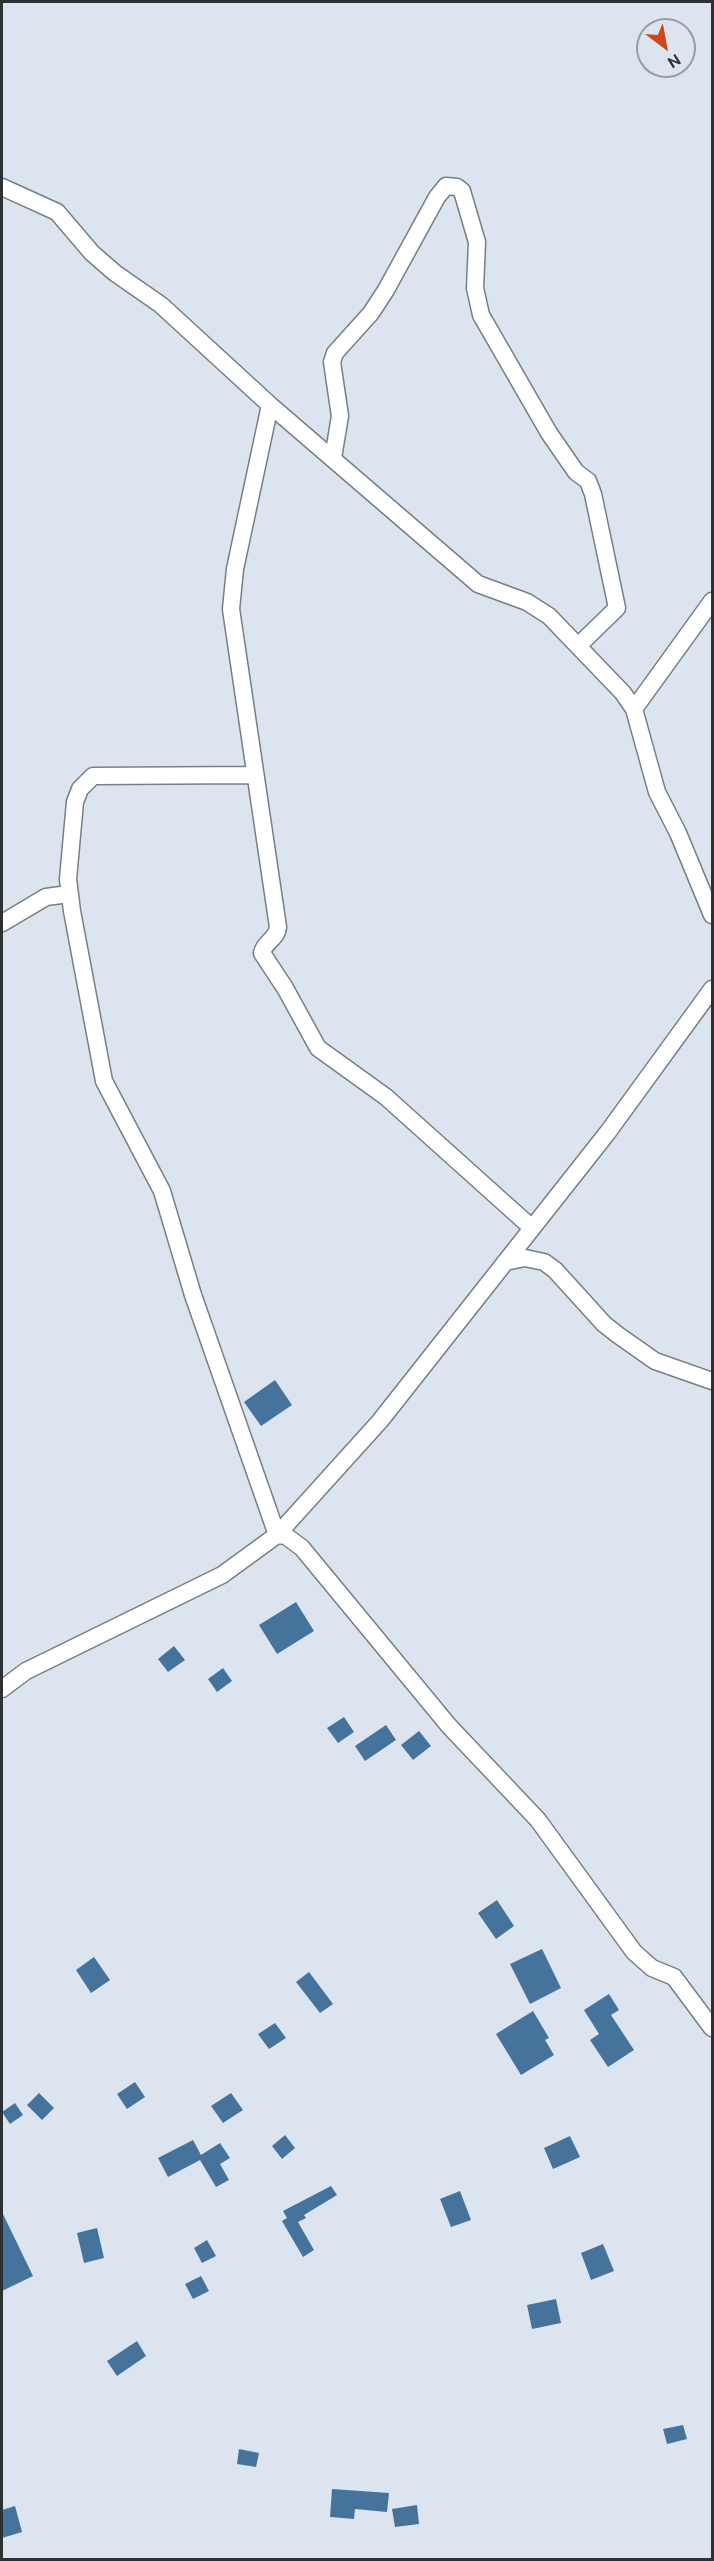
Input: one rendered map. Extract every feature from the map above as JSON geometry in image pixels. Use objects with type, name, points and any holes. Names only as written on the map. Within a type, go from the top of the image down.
[{"type":"street","points":[[333,458],[340,416],[332,362],[335,353],[371,313],[437,197],[446,186],[458,187],[462,191],[477,242],[475,288],[481,315],[549,433],[576,472],[588,482],[593,494],[617,608],[578,646]]},
{"type":"street","points":[[2,187],[57,212],[92,253],[115,273],[161,305],[270,405],[478,584],[527,602],[549,616],[622,693],[634,709],[657,792],[678,833],[712,915]]},
{"type":"street","points":[[270,405],[235,569],[231,609],[278,927],[275,937],[265,946],[262,953],[285,988],[318,1048],[386,1097],[532,1228]]},
{"type":"street","points":[[634,709],[712,601]]},
{"type":"street","points":[[254,775],[93,776],[80,789],[75,802],[71,825],[69,894],[104,1081],[162,1191],[193,1295],[277,1534]]},
{"type":"street","points":[[2,923],[46,897],[69,894]]},
{"type":"street","points":[[2,1689],[26,1671],[222,1575],[277,1534],[380,1421],[608,1131],[712,989]]},
{"type":"street","points":[[505,1262],[525,1258],[544,1262],[555,1270],[604,1324],[627,1342],[655,1361],[712,1381]]},
{"type":"street","points":[[277,1534],[286,1536],[302,1548],[449,1725],[538,1820],[634,1952],[652,1968],[674,1977],[712,2028]]},
{"type":"building","points":[[275,1380],[292,1405],[261,1426],[244,1402]]},
{"type":"building","points":[[296,1602],[314,1631],[277,1654],[259,1625]]},
{"type":"building","points":[[174,1646],[185,1660],[168,1672],[158,1659]]},
{"type":"building","points":[[223,1668],[232,1681],[217,1692],[208,1679]]},
{"type":"building","points":[[344,1717],[354,1732],[338,1743],[327,1728]]},
{"type":"building","points":[[386,1725],[396,1740],[365,1761],[355,1746]]},
{"type":"building","points":[[419,1731],[431,1746],[413,1760],[401,1745]]},
{"type":"building","points":[[497,1900],[514,1926],[496,1939],[478,1913]]},
{"type":"building","points":[[542,1949],[561,1988],[530,2004],[510,1964]]},
{"type":"building","points":[[94,1957],[110,1980],[91,1993],[76,1970]]},
{"type":"building","points":[[309,1972],[333,2004],[320,2013],[296,1982]]},
{"type":"building","points":[[609,1994],[619,2010],[611,2015],[634,2050],[608,2067],[590,2040],[599,2034],[584,2010]]},
{"type":"building","points":[[533,2011],[549,2038],[545,2040],[554,2055],[521,2075],[496,2034]]},
{"type":"building","points":[[275,2023],[286,2038],[269,2049],[258,2034]]},
{"type":"building","points":[[135,2082],[145,2097],[127,2109],[117,2094]]},
{"type":"building","points":[[39,2093],[54,2108],[42,2120],[27,2105]]},
{"type":"building","points":[[231,2093],[243,2110],[223,2123],[211,2106]]},
{"type":"building","points":[[15,2103],[23,2115],[10,2124],[2,2112]]},
{"type":"building","points":[[285,2135],[295,2148],[282,2159],[272,2146]]},
{"type":"building","points":[[570,2136],[580,2157],[553,2169],[544,2148]]},
{"type":"building","points":[[193,2140],[201,2155],[220,2143],[230,2158],[220,2164],[229,2180],[216,2187],[200,2160],[168,2177],[158,2158]]},
{"type":"building","points":[[331,2186],[337,2195],[304,2215],[306,2218],[298,2222],[314,2250],[303,2257],[282,2221],[287,2218],[283,2211]]},
{"type":"building","points":[[460,2191],[471,2220],[451,2227],[440,2199]]},
{"type":"building","points":[[2,2212],[33,2276],[2,2291]]},
{"type":"building","points":[[97,2228],[104,2258],[84,2263],[77,2233]]},
{"type":"building","points":[[207,2240],[216,2256],[202,2263],[194,2248]]},
{"type":"building","points":[[603,2244],[614,2271],[591,2280],[581,2253]]},
{"type":"building","points":[[201,2276],[209,2291],[193,2299],[185,2284]]},
{"type":"building","points":[[556,2299],[561,2323],[532,2329],[527,2305]]},
{"type":"building","points":[[137,2341],[146,2356],[117,2376],[107,2361]]},
{"type":"building","points":[[683,2425],[687,2439],[667,2444],[663,2429]]},
{"type":"building","points":[[239,2449],[259,2453],[256,2467],[237,2464]]},
{"type":"building","points":[[332,2489],[389,2493],[387,2512],[355,2509],[354,2519],[330,2517]]},
{"type":"building","points":[[417,2505],[419,2524],[395,2527],[392,2509]]},
{"type":"building","points":[[15,2506],[22,2532],[2,2538],[2,2510]]}]
